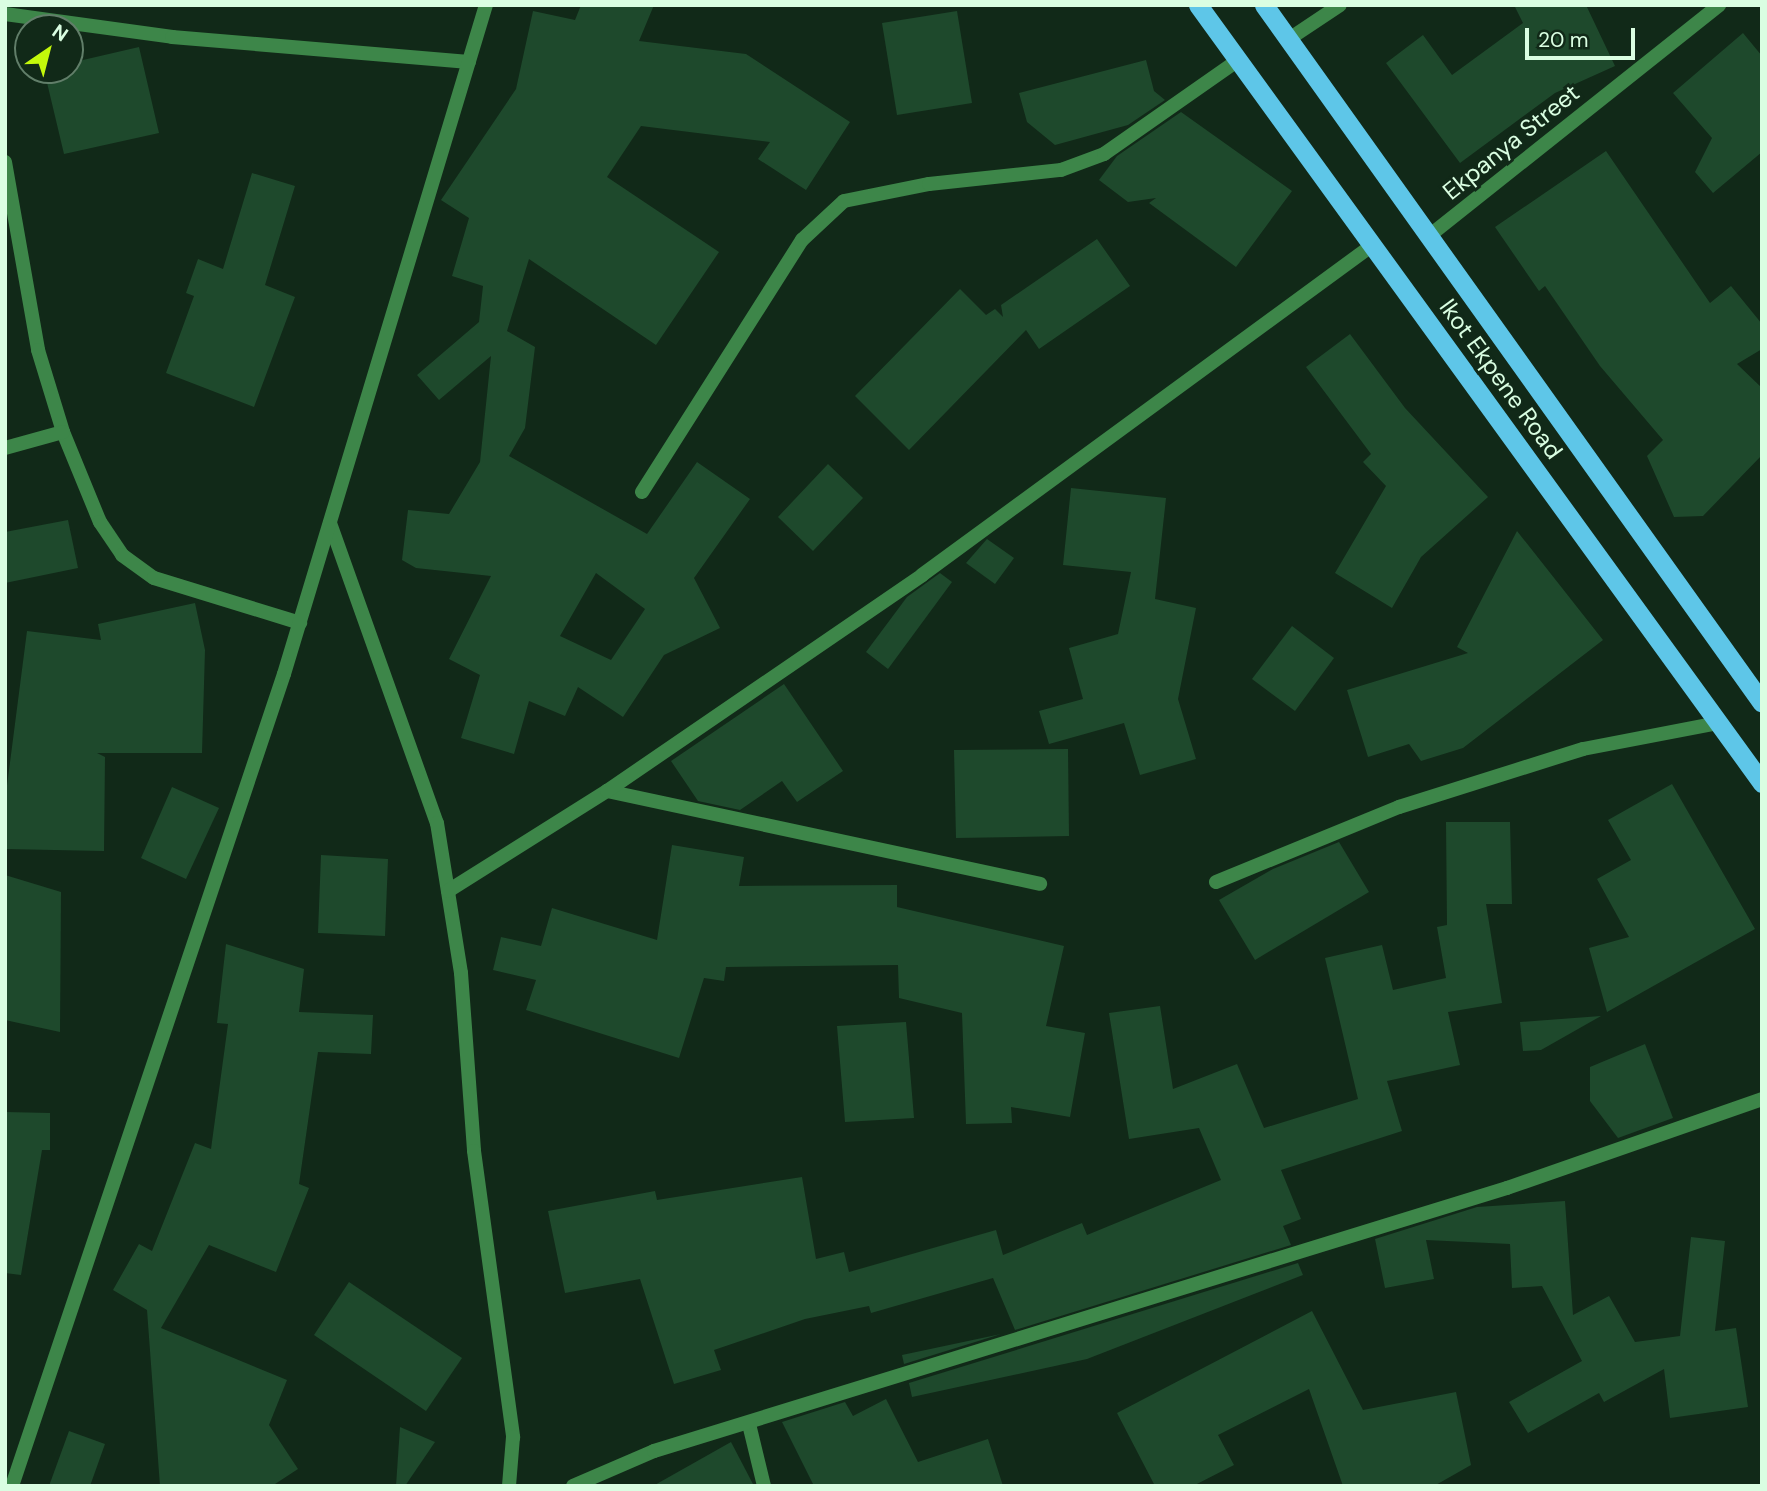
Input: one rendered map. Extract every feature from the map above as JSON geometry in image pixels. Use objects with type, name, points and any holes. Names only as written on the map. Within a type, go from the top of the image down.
[{"type":"highway","name":"Ikot Ekpene Road","points":[[1198,5],[1374,244],[1762,783]]},
{"type":"highway","name":"Ikot Ekpene Road","points":[[1264,5],[1762,704]]},
{"type":"street","points":[[12,1486],[300,623],[486,5]]},
{"type":"street","points":[[1289,39],[1340,5]]},
{"type":"street","name":"Ekpanya Street","points":[[1429,236],[1719,5]]},
{"type":"street","points":[[5,14],[172,37],[469,62]]},
{"type":"street","points":[[642,492],[803,240],[844,201],[1072,166],[1104,154],[1238,61]]},
{"type":"street","points":[[5,162],[38,350],[63,432],[100,522],[122,555],[154,578],[300,623]]},
{"type":"street","points":[[447,891],[607,791],[922,575],[1374,244]]},
{"type":"street","points":[[5,448],[63,432]]},
{"type":"street","points":[[330,523],[437,823],[513,1437],[509,1486]]},
{"type":"street","points":[[1216,882],[1425,798],[1583,749],[1718,723]]},
{"type":"street","points":[[607,791],[1040,884]]},
{"type":"street","points":[[573,1486],[654,1451],[749,1424],[1507,1188],[1762,1099]]},
{"type":"street","points":[[749,1424],[764,1486]]},
{"type":"building","points":[[581,5],[654,5],[639,41],[746,54],[850,122],[806,190],[758,159],[770,142],[641,126],[607,177],[719,252],[656,345],[529,259],[507,331],[535,347],[525,428],[509,456],[647,534],[697,462],[750,499],[694,578],[720,628],[664,655],[623,717],[578,687],[565,716],[529,701],[514,754],[461,738],[480,675],[449,659],[491,576],[416,568],[402,560],[408,510],[449,514],[480,462],[491,356],[439,400],[417,375],[479,322],[483,286],[452,276],[469,218],[441,200],[516,89],[533,11],[575,20]],"holes":[[[596,573],[645,609],[611,660],[560,636]]]},
{"type":"building","points":[[1514,5],[1586,5],[1615,66],[1555,93],[1460,163],[1386,63],[1423,35],[1452,75],[1523,23]]},
{"type":"building","points":[[957,11],[972,103],[897,115],[882,23]]},
{"type":"building","points":[[1743,33],[1762,56],[1762,152],[1713,193],[1695,172],[1712,138],[1673,93]]},
{"type":"building","points":[[139,47],[159,133],[64,154],[47,84],[84,84],[84,60]]},
{"type":"building","points":[[1146,60],[1154,91],[1165,100],[1128,125],[1055,145],[1027,122],[1019,93]]},
{"type":"building","points":[[1181,112],[1292,191],[1236,267],[1149,203],[1156,198],[1128,202],[1099,180],[1117,156]]},
{"type":"building","points":[[1606,151],[1710,303],[1731,286],[1762,324],[1762,349],[1737,364],[1762,388],[1762,455],[1703,516],[1674,517],[1647,456],[1663,440],[1600,366],[1545,286],[1539,291],[1495,227]]},
{"type":"building","points":[[252,173],[295,186],[265,285],[295,297],[254,407],[166,373],[194,296],[186,293],[198,259],[223,269]]},
{"type":"building","points":[[1097,239],[1130,286],[1039,349],[1026,330],[909,450],[855,396],[960,289],[986,315],[995,309],[1003,317],[1001,305]]},
{"type":"building","points":[[1350,334],[1405,408],[1488,497],[1421,557],[1392,608],[1335,573],[1386,486],[1363,462],[1371,454],[1306,367]]},
{"type":"building","points":[[828,464],[863,498],[813,551],[778,517]]},
{"type":"building","points":[[1071,488],[1166,498],[1155,599],[1196,608],[1178,699],[1196,759],[1140,775],[1124,723],[1049,744],[1039,711],[1083,699],[1069,648],[1118,634],[1131,572],[1063,565]]},
{"type":"building","points":[[68,520],[78,568],[5,583],[5,532]]},
{"type":"building","points":[[1517,531],[1603,640],[1463,748],[1421,761],[1409,744],[1368,757],[1347,690],[1468,653],[1457,647]]},
{"type":"building","points":[[987,539],[1014,558],[995,584],[966,563]]},
{"type":"building","points":[[940,573],[952,582],[888,669],[866,652],[907,597]]},
{"type":"building","points":[[195,603],[205,650],[202,753],[97,753],[105,757],[104,851],[5,849],[5,801],[27,631],[101,640],[98,624]]},
{"type":"building","points":[[1292,626],[1334,658],[1295,711],[1252,679]]},
{"type":"building","points":[[784,684],[843,771],[797,802],[782,781],[740,810],[698,801],[671,761]]},
{"type":"building","points":[[1068,749],[1069,836],[956,838],[954,750]]},
{"type":"building","points":[[1672,784],[1755,929],[1607,1012],[1589,948],[1629,937],[1597,879],[1631,860],[1608,820]]},
{"type":"building","points":[[172,787],[219,808],[186,879],[141,858]]},
{"type":"building","points":[[1446,822],[1510,822],[1512,904],[1486,904],[1502,1003],[1448,1012],[1460,1065],[1387,1081],[1402,1131],[1281,1170],[1301,1219],[1283,1226],[1291,1245],[1015,1330],[993,1278],[871,1313],[869,1306],[805,1319],[714,1350],[721,1370],[674,1384],[640,1279],[565,1293],[548,1211],[655,1191],[657,1200],[802,1177],[816,1259],[844,1252],[849,1272],[996,1230],[1003,1255],[1082,1223],[1087,1235],[1221,1180],[1199,1128],[1129,1139],[1109,1013],[1160,1006],[1173,1089],[1237,1064],[1264,1128],[1358,1099],[1325,958],[1382,945],[1393,990],[1446,978],[1437,927],[1447,925]]},
{"type":"building","points":[[1339,842],[1369,892],[1255,960],[1219,900],[1273,869]]},
{"type":"building","points":[[672,845],[744,857],[739,886],[897,885],[897,907],[1064,946],[1046,1026],[1085,1033],[1070,1117],[1011,1107],[1012,1123],[966,1124],[962,1013],[899,998],[898,965],[726,967],[724,981],[704,978],[679,1058],[526,1010],[536,980],[493,970],[501,937],[541,946],[552,908],[657,940]]},
{"type":"building","points":[[321,855],[388,859],[385,936],[318,933]]},
{"type":"building","points":[[5,875],[61,892],[60,1032],[5,1020]]},
{"type":"building","points":[[226,944],[304,969],[299,1012],[373,1015],[371,1054],[318,1052],[299,1184],[309,1188],[276,1272],[209,1245],[161,1328],[287,1380],[269,1425],[298,1469],[272,1486],[160,1486],[147,1310],[113,1290],[139,1244],[152,1251],[195,1143],[211,1149],[228,1024],[217,1023]]},
{"type":"building","points":[[1601,1016],[1541,1050],[1523,1051],[1520,1022]]},
{"type":"building","points":[[906,1022],[914,1118],[845,1122],[837,1026]]},
{"type":"building","points":[[1645,1044],[1673,1118],[1618,1138],[1590,1101],[1590,1067]]},
{"type":"building","points":[[5,1112],[50,1113],[50,1150],[42,1150],[21,1275],[5,1273]]},
{"type":"building","points":[[1565,1201],[1573,1315],[1609,1296],[1635,1342],[1680,1336],[1691,1237],[1725,1241],[1715,1331],[1736,1328],[1748,1407],[1670,1418],[1664,1369],[1604,1402],[1599,1393],[1528,1433],[1509,1402],[1582,1361],[1542,1286],[1512,1288],[1510,1244],[1426,1240],[1434,1279],[1385,1288],[1375,1239],[1477,1207]]},
{"type":"building","points":[[1298,1263],[1303,1275],[1087,1359],[912,1397],[909,1383]]},
{"type":"building","points":[[349,1282],[462,1358],[426,1411],[314,1335]]},
{"type":"building","points":[[1312,1311],[1363,1410],[1456,1392],[1471,1465],[1434,1486],[1343,1486],[1309,1389],[1218,1435],[1234,1465],[1193,1486],[1155,1486],[1117,1413]]},
{"type":"building","points":[[1001,1334],[904,1364],[902,1355]]},
{"type":"building","points":[[886,1399],[918,1462],[988,1439],[1003,1486],[814,1486],[782,1422],[845,1402],[853,1416]]},
{"type":"building","points":[[400,1427],[435,1442],[405,1486],[396,1486]]},
{"type":"building","points":[[69,1431],[105,1444],[90,1486],[49,1486]]},
{"type":"building","points":[[731,1442],[754,1486],[653,1486]]}]
